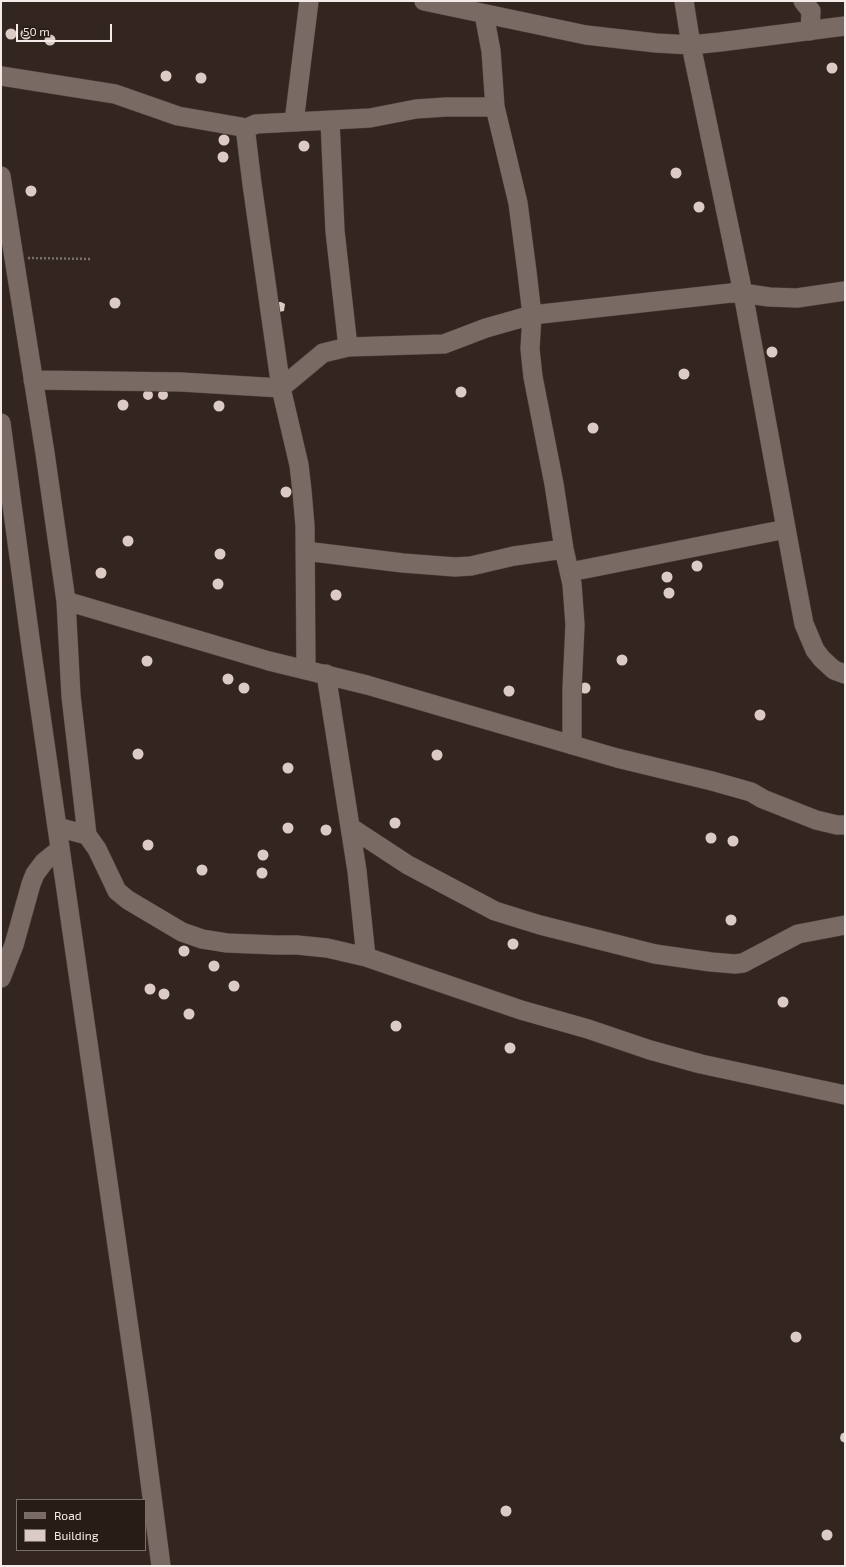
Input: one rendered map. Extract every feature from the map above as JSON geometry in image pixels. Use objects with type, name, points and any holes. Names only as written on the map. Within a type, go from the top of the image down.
[{"type":"street","points":[[294,122],[309,1]]},
{"type":"street","points":[[424,1],[496,11],[586,35],[656,43],[691,45],[845,26]]},
{"type":"street","points":[[684,1],[691,45],[743,293],[803,616],[810,638],[822,659],[834,670],[845,674]]},
{"type":"street","points":[[803,1],[812,11],[810,30]]},
{"type":"street","points":[[496,11],[491,51],[495,107],[518,203],[532,315],[530,349],[533,377],[554,484],[575,606],[572,689],[572,745]]},
{"type":"street","points":[[1,76],[114,94],[178,116],[247,128],[256,124],[370,118],[416,109],[446,107],[495,107]]},
{"type":"street","points":[[330,121],[335,231],[348,347]]},
{"type":"street","points":[[247,128],[246,135],[252,184],[281,388],[299,465],[305,526],[306,669]]},
{"type":"street","points":[[1,176],[45,453],[66,602],[71,696],[87,835],[98,849],[111,881],[117,891],[140,907],[182,932],[202,939],[221,942],[313,946],[327,948],[366,958],[521,1010],[588,1029],[650,1050],[701,1064],[845,1096]]},
{"type":"street","points":[[33,380],[181,382],[281,388],[323,353],[348,347],[444,344],[486,328],[532,315],[717,294],[743,293],[769,298],[797,298],[845,291]]},
{"type":"street","points":[[1,423],[60,849],[142,1420],[161,1566]]},
{"type":"street","points":[[570,572],[786,529]]},
{"type":"street","points":[[305,551],[403,564],[455,567],[471,566],[514,556],[564,549]]},
{"type":"street","points":[[66,602],[269,661],[326,674],[617,758],[751,792],[763,799],[816,820],[837,825],[845,825]]},
{"type":"street","points":[[326,674],[350,827],[366,958]]},
{"type":"street","points":[[57,827],[87,835]]},
{"type":"street","points":[[350,827],[408,865],[495,911],[540,925],[655,954],[711,962],[735,964],[743,963],[798,934],[845,925]]},
{"type":"street","points":[[1,978],[14,945],[33,879],[40,866],[60,849]]},
{"type":"path","points":[[14,257],[92,259]]},
{"type":"building","points":[[9,29],[13,29],[15,30],[15,38],[9,39],[6,36],[6,32]]},
{"type":"building","points":[[24,29],[28,29],[30,30],[30,38],[24,39],[21,36],[21,32]]},
{"type":"building","points":[[48,35],[52,35],[54,36],[54,44],[48,45],[45,42],[45,38]]},
{"type":"building","points":[[830,63],[834,63],[836,64],[836,72],[830,73],[827,70],[827,66]]},
{"type":"building","points":[[164,71],[168,71],[170,72],[170,80],[164,81],[161,78],[161,74]]},
{"type":"building","points":[[199,73],[203,73],[205,74],[205,82],[199,83],[196,80],[196,76]]},
{"type":"building","points":[[222,135],[226,135],[228,136],[228,144],[222,145],[219,142],[219,138]]},
{"type":"building","points":[[302,141],[306,141],[308,142],[308,150],[302,151],[299,148],[299,144]]},
{"type":"building","points":[[221,152],[225,152],[227,153],[227,161],[221,162],[218,159],[218,155]]},
{"type":"building","points":[[674,168],[678,168],[680,169],[680,177],[674,178],[671,175],[671,171]]},
{"type":"building","points":[[29,186],[33,186],[35,187],[35,195],[29,196],[26,193],[26,189]]},
{"type":"building","points":[[697,202],[701,202],[703,203],[703,211],[697,212],[694,209],[694,205]]},
{"type":"building","points":[[113,298],[117,298],[119,299],[119,307],[113,308],[110,305],[110,301]]},
{"type":"building","points":[[277,302],[285,304],[284,311],[279,312]]},
{"type":"building","points":[[770,347],[774,347],[776,348],[776,356],[770,357],[767,354],[767,350]]},
{"type":"building","points":[[682,369],[686,369],[688,370],[688,378],[682,379],[679,376],[679,372]]},
{"type":"building","points":[[459,387],[463,387],[465,388],[465,396],[459,397],[456,394],[456,390]]},
{"type":"building","points":[[146,390],[150,390],[152,391],[152,399],[146,400],[143,397],[143,393]]},
{"type":"building","points":[[161,390],[165,390],[167,391],[167,399],[161,400],[158,397],[158,393]]},
{"type":"building","points":[[121,400],[125,400],[127,401],[127,409],[121,410],[118,407],[118,403]]},
{"type":"building","points":[[217,401],[221,401],[223,402],[223,410],[217,411],[214,408],[214,404]]},
{"type":"building","points":[[591,423],[595,423],[597,424],[597,432],[591,433],[588,430],[588,426]]},
{"type":"building","points":[[284,487],[288,487],[290,488],[290,496],[284,497],[281,494],[281,490]]},
{"type":"building","points":[[126,536],[130,536],[132,537],[132,545],[126,546],[123,543],[123,539]]},
{"type":"building","points":[[218,549],[222,549],[224,550],[224,558],[218,559],[215,556],[215,552]]},
{"type":"building","points":[[695,561],[699,561],[701,562],[701,570],[695,571],[692,568],[692,564]]},
{"type":"building","points":[[99,568],[103,568],[105,569],[105,577],[99,578],[96,575],[96,571]]},
{"type":"building","points":[[665,572],[669,572],[671,573],[671,581],[665,582],[662,579],[662,575]]},
{"type":"building","points":[[216,579],[220,579],[222,580],[222,588],[216,589],[213,586],[213,582]]},
{"type":"building","points":[[667,588],[671,588],[673,589],[673,597],[667,598],[664,595],[664,591]]},
{"type":"building","points":[[334,590],[338,590],[340,591],[340,599],[334,600],[331,597],[331,593]]},
{"type":"building","points":[[620,655],[624,655],[626,656],[626,664],[620,665],[617,662],[617,658]]},
{"type":"building","points":[[145,656],[149,656],[151,657],[151,665],[145,666],[142,663],[142,659]]},
{"type":"building","points":[[226,674],[230,674],[232,675],[232,683],[226,684],[223,681],[223,677]]},
{"type":"building","points":[[242,683],[246,683],[248,684],[248,692],[242,693],[239,690],[239,686]]},
{"type":"building","points":[[583,683],[587,683],[589,684],[589,692],[583,693],[580,690],[580,686]]},
{"type":"building","points":[[507,686],[511,686],[513,687],[513,695],[507,696],[504,693],[504,689]]},
{"type":"building","points":[[758,710],[762,710],[764,711],[764,719],[758,720],[755,717],[755,713]]},
{"type":"building","points":[[136,749],[140,749],[142,750],[142,758],[136,759],[133,756],[133,752]]},
{"type":"building","points":[[435,750],[439,750],[441,751],[441,759],[435,760],[432,757],[432,753]]},
{"type":"building","points":[[286,763],[290,763],[292,764],[292,772],[286,773],[283,770],[283,766]]},
{"type":"building","points":[[393,818],[397,818],[399,819],[399,827],[393,828],[390,825],[390,821]]},
{"type":"building","points":[[286,823],[290,823],[292,824],[292,832],[286,833],[283,830],[283,826]]},
{"type":"building","points":[[324,825],[328,825],[330,826],[330,834],[324,835],[321,832],[321,828]]},
{"type":"building","points":[[709,833],[713,833],[715,834],[715,842],[709,843],[706,840],[706,836]]},
{"type":"building","points":[[731,836],[735,836],[737,837],[737,845],[731,846],[728,843],[728,839]]},
{"type":"building","points":[[146,840],[150,840],[152,841],[152,849],[146,850],[143,847],[143,843]]},
{"type":"building","points":[[261,850],[265,850],[267,851],[267,859],[261,860],[258,857],[258,853]]},
{"type":"building","points":[[200,865],[204,865],[206,866],[206,874],[200,875],[197,872],[197,868]]},
{"type":"building","points":[[260,868],[264,868],[266,869],[266,877],[260,878],[257,875],[257,871]]},
{"type":"building","points":[[729,915],[733,915],[735,916],[735,924],[729,925],[726,922],[726,918]]},
{"type":"building","points":[[511,939],[515,939],[517,940],[517,948],[511,949],[508,946],[508,942]]},
{"type":"building","points":[[182,946],[186,946],[188,947],[188,955],[182,956],[179,953],[179,949]]},
{"type":"building","points":[[212,961],[216,961],[218,962],[218,970],[212,971],[209,968],[209,964]]},
{"type":"building","points":[[232,981],[236,981],[238,982],[238,990],[232,991],[229,988],[229,984]]},
{"type":"building","points":[[148,984],[152,984],[154,985],[154,993],[148,994],[145,991],[145,987]]},
{"type":"building","points":[[162,989],[166,989],[168,990],[168,998],[162,999],[159,996],[159,992]]},
{"type":"building","points":[[781,997],[785,997],[787,998],[787,1006],[781,1007],[778,1004],[778,1000]]},
{"type":"building","points":[[187,1009],[191,1009],[193,1010],[193,1018],[187,1019],[184,1016],[184,1012]]},
{"type":"building","points":[[394,1021],[398,1021],[400,1022],[400,1030],[394,1031],[391,1028],[391,1024]]},
{"type":"building","points":[[508,1043],[512,1043],[514,1044],[514,1052],[508,1053],[505,1050],[505,1046]]},
{"type":"building","points":[[794,1332],[798,1332],[800,1333],[800,1341],[794,1342],[791,1339],[791,1335]]},
{"type":"building","points":[[845,1432],[845,1443],[841,1441],[840,1438],[841,1434]]},
{"type":"building","points":[[504,1506],[508,1506],[510,1507],[510,1515],[504,1516],[501,1513],[501,1509]]},
{"type":"building","points":[[825,1530],[829,1530],[831,1531],[831,1539],[825,1540],[822,1537],[822,1533]]}]
